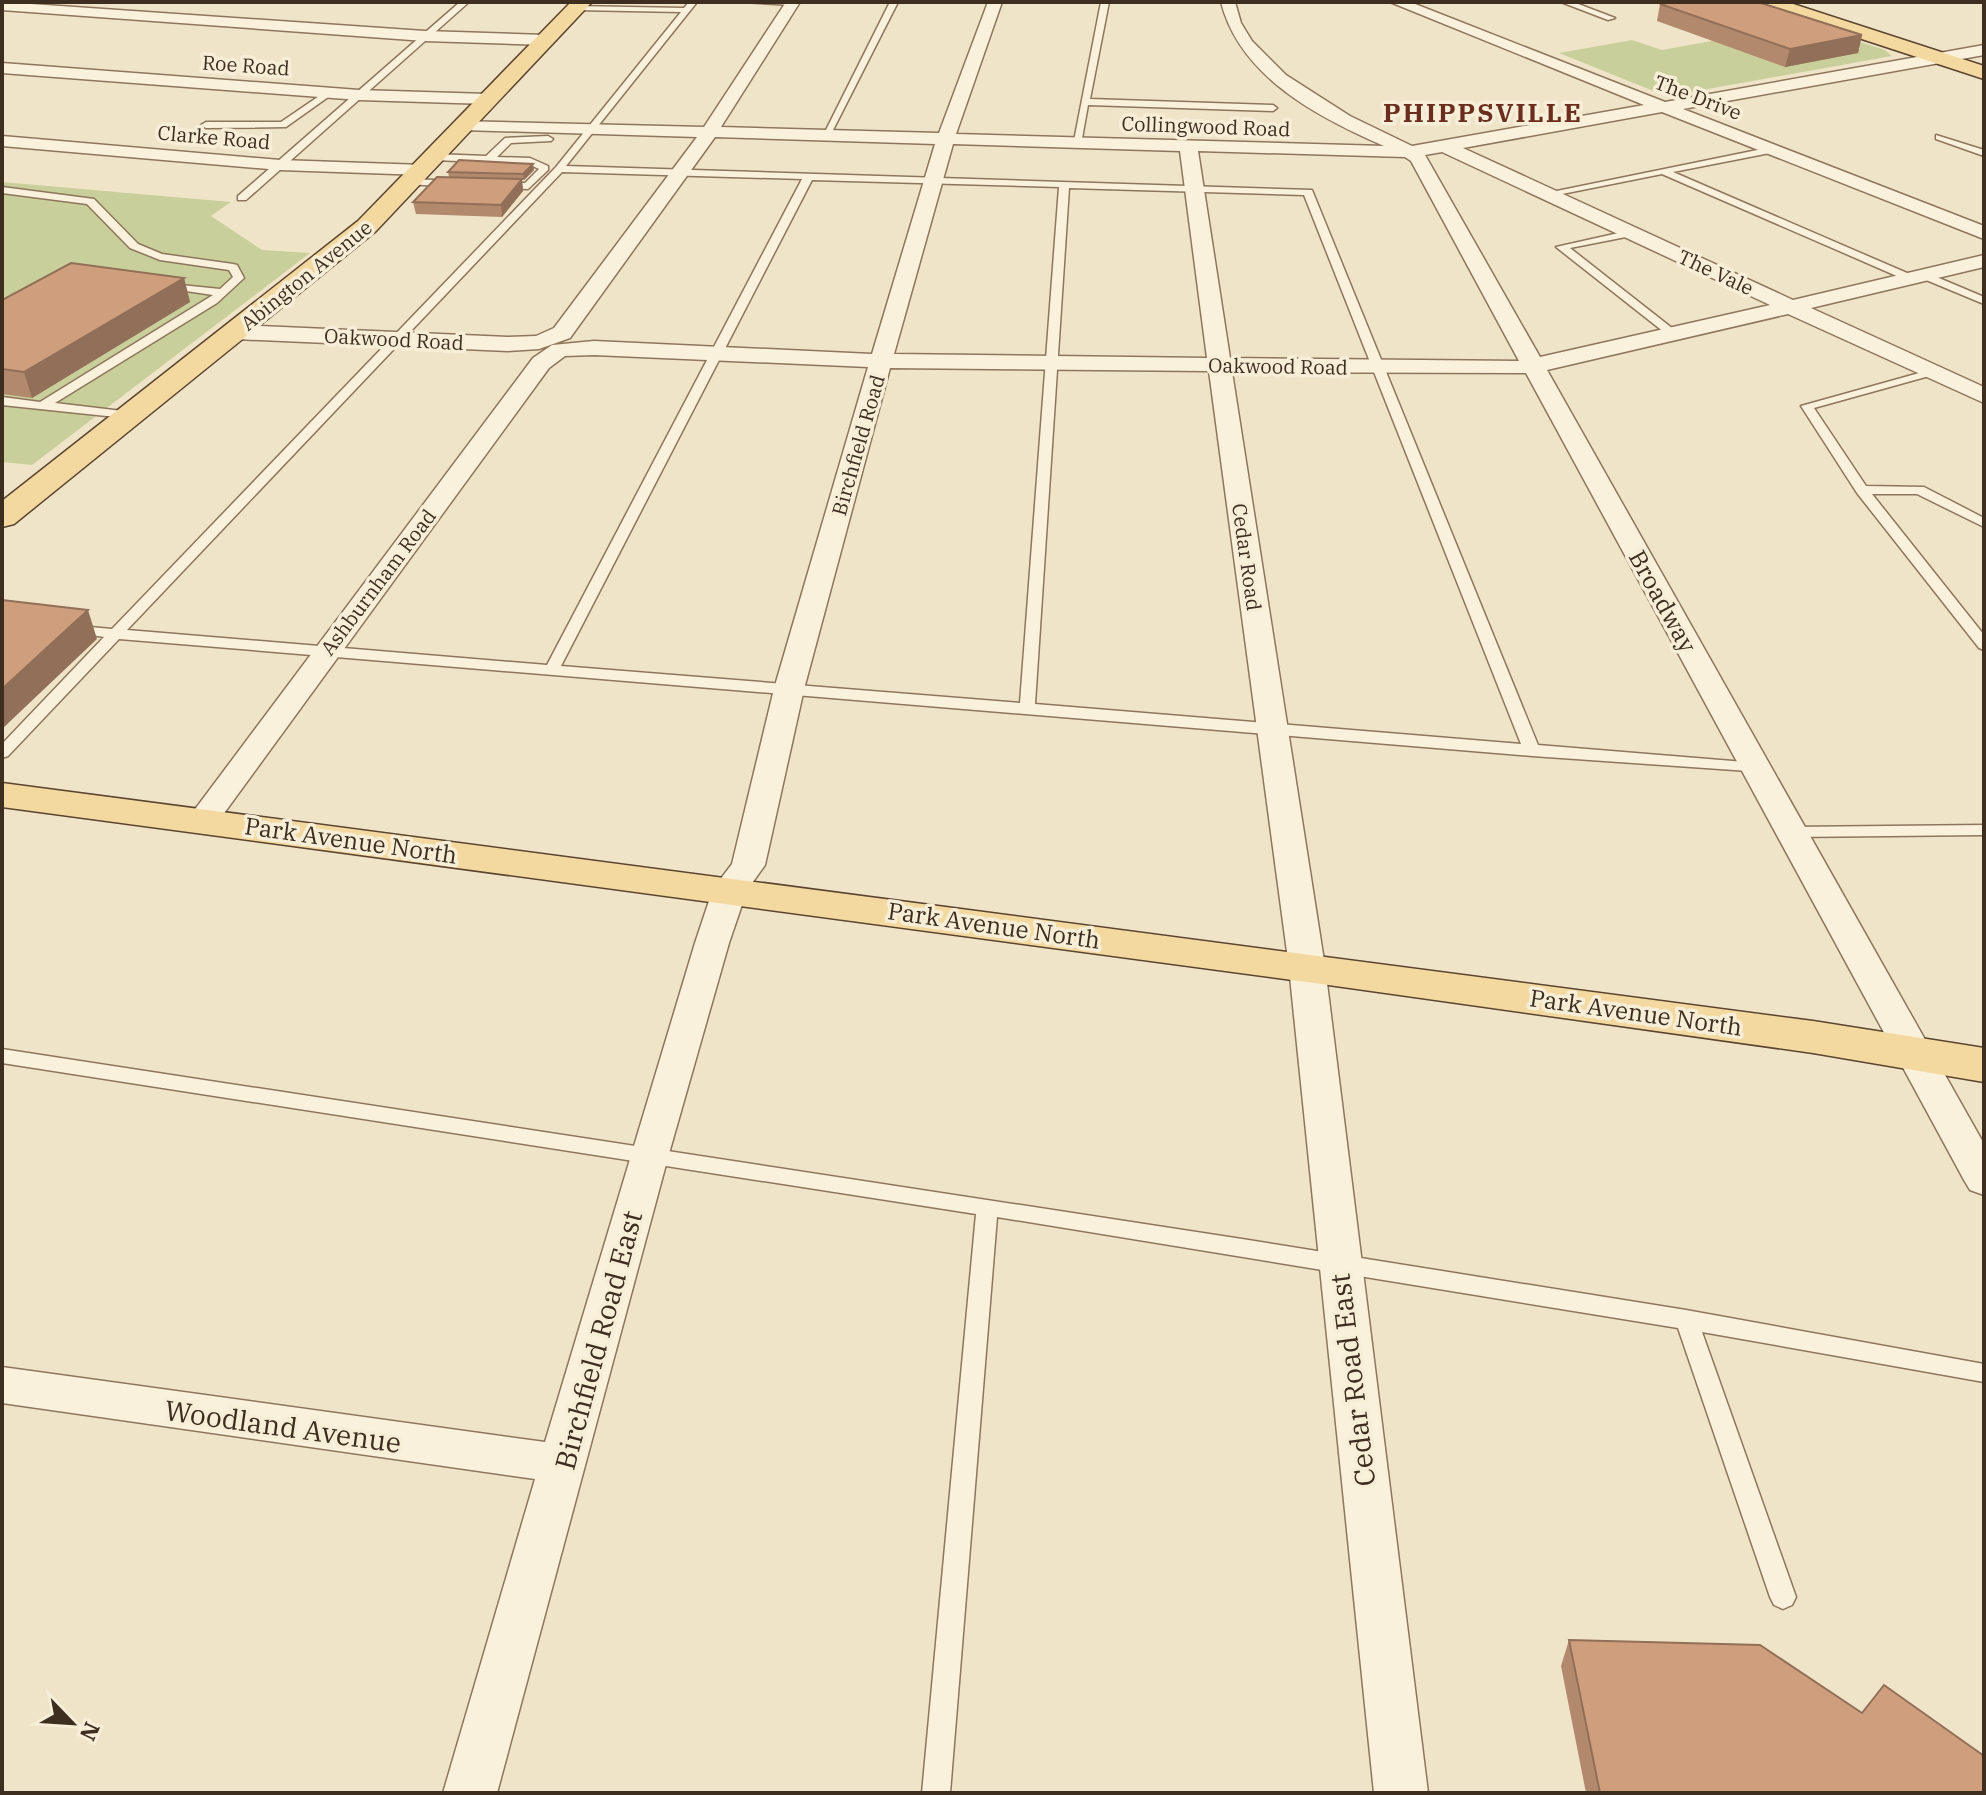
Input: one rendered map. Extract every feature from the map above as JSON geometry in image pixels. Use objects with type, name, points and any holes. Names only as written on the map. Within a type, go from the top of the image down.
[{"type":"main road","points":[[1768,2],[1984,73]]},
{"type":"main road","name":"Abington Avenue","points":[[2,517],[367,226],[579,5]]},
{"type":"main road","name":"Park Avenue North","points":[[2,795],[1307,967],[1912,1052],[1984,1065]]},
{"type":"street","name":"Ashburnham Road","points":[[203,820],[681,173],[793,2]]},
{"type":"street","name":"Birchfield Road","points":[[730,889],[748,865],[789,689],[881,361],[945,140],[995,2]]},
{"type":"street","points":[[1228,2],[1233,22],[1247,47],[1284,81],[1356,127],[1410,152]]},
{"type":"street","name":"The Drive","points":[[1397,2],[1984,233]]},
{"type":"street","points":[[2,6],[425,36],[545,40]]},
{"type":"street","name":"Collingwood Road","points":[[463,125],[1410,152],[1448,148],[1984,50]]},
{"type":"street","name":"Roe Road","points":[[2,68],[359,95],[488,99]]},
{"type":"street","name":"Clarke Road","points":[[2,141],[280,165],[423,170]]},
{"type":"street","name":"Cedar Road","points":[[1188,147],[1307,967]]},
{"type":"street","name":"The Vale","points":[[1448,148],[1984,396]]},
{"type":"street","name":"Broadway","points":[[1410,152],[1418,158],[1984,1180]]},
{"type":"street","name":"Oakwood Road","points":[[236,332],[881,361],[1532,367],[1984,261]]},
{"type":"street","name":"Birchfield Road East","points":[[470,1793],[648,1157],[730,889]]},
{"type":"street","name":"Cedar Road East","points":[[1307,967],[1338,1264],[1401,1793]]},
{"type":"street","name":"Woodland Avenue","points":[[2,1385],[563,1464]]},
{"type":"lane","points":[[242,198],[465,2]]},
{"type":"lane","points":[[747,2],[793,2]]},
{"type":"lane","points":[[825,136],[894,2]]},
{"type":"lane","points":[[1076,144],[1105,2]]},
{"type":"lane","points":[[1565,2],[1611,18]]},
{"type":"lane","points":[[579,5],[690,6]]},
{"type":"lane","points":[[2,753],[559,169],[690,6]]},
{"type":"lane","points":[[206,125],[283,125],[328,93]]},
{"type":"lane","points":[[1084,102],[1273,108]]},
{"type":"lane","points":[[1939,137],[1984,153]]},
{"type":"lane","points":[[489,159],[508,140],[548,139],[530,161]]},
{"type":"lane","points":[[1547,194],[1772,150]]},
{"type":"lane","points":[[423,170],[489,159],[530,161],[545,168],[528,186],[481,185]]},
{"type":"lane","points":[[559,169],[1308,192],[1532,751]]},
{"type":"lane","points":[[423,170],[465,184]]},
{"type":"lane","points":[[1662,171],[1984,301]]},
{"type":"lane","points":[[552,669],[808,177]]},
{"type":"lane","points":[[1027,709],[1064,185]]},
{"type":"lane","points":[[2,190],[90,201],[134,246],[160,257],[233,267],[239,278],[222,293],[42,406]]},
{"type":"lane","points":[[1632,233],[1561,247],[1673,334]]},
{"type":"lane","points":[[150,283],[222,293]]},
{"type":"lane","points":[[1934,373],[1807,406],[1862,490],[1984,645]]},
{"type":"lane","points":[[2,401],[131,416]]},
{"type":"lane","points":[[1862,490],[1919,490],[1984,523]]},
{"type":"lane","points":[[56,625],[116,634],[1757,768]]},
{"type":"lane","points":[[1792,832],[1984,830]]},
{"type":"lane","points":[[2,1056],[987,1207],[1686,1319],[1984,1373]]},
{"type":"lane","points":[[936,1793],[987,1207]]},
{"type":"lane","points":[[1686,1319],[1783,1597]]},
{"type":"green space","points":[[1805,24],[1885,50],[1892,56],[1680,94],[1656,92],[1559,53],[1632,40],[1662,50]]},
{"type":"green space","points":[[2,182],[231,202],[211,216],[262,250],[310,253],[32,465],[2,462]]},
{"type":"building","points":[[1758,2],[1862,35],[1790,49],[1660,4]]},
{"type":"building","points":[[459,160],[533,164],[523,174],[448,172]]},
{"type":"building","points":[[437,177],[522,179],[501,205],[413,202]]},
{"type":"building","points":[[71,263],[184,278],[24,372],[2,369],[2,300]]},
{"type":"building","points":[[2,600],[88,610],[2,689]]},
{"type":"building","points":[[1569,1640],[1760,1645],[1862,1713],[1884,1685],[1984,1756],[1984,1793],[1600,1793]]},
{"type":"district","name":"PHIPPSVILLE","points":[[1483,112]]}]
